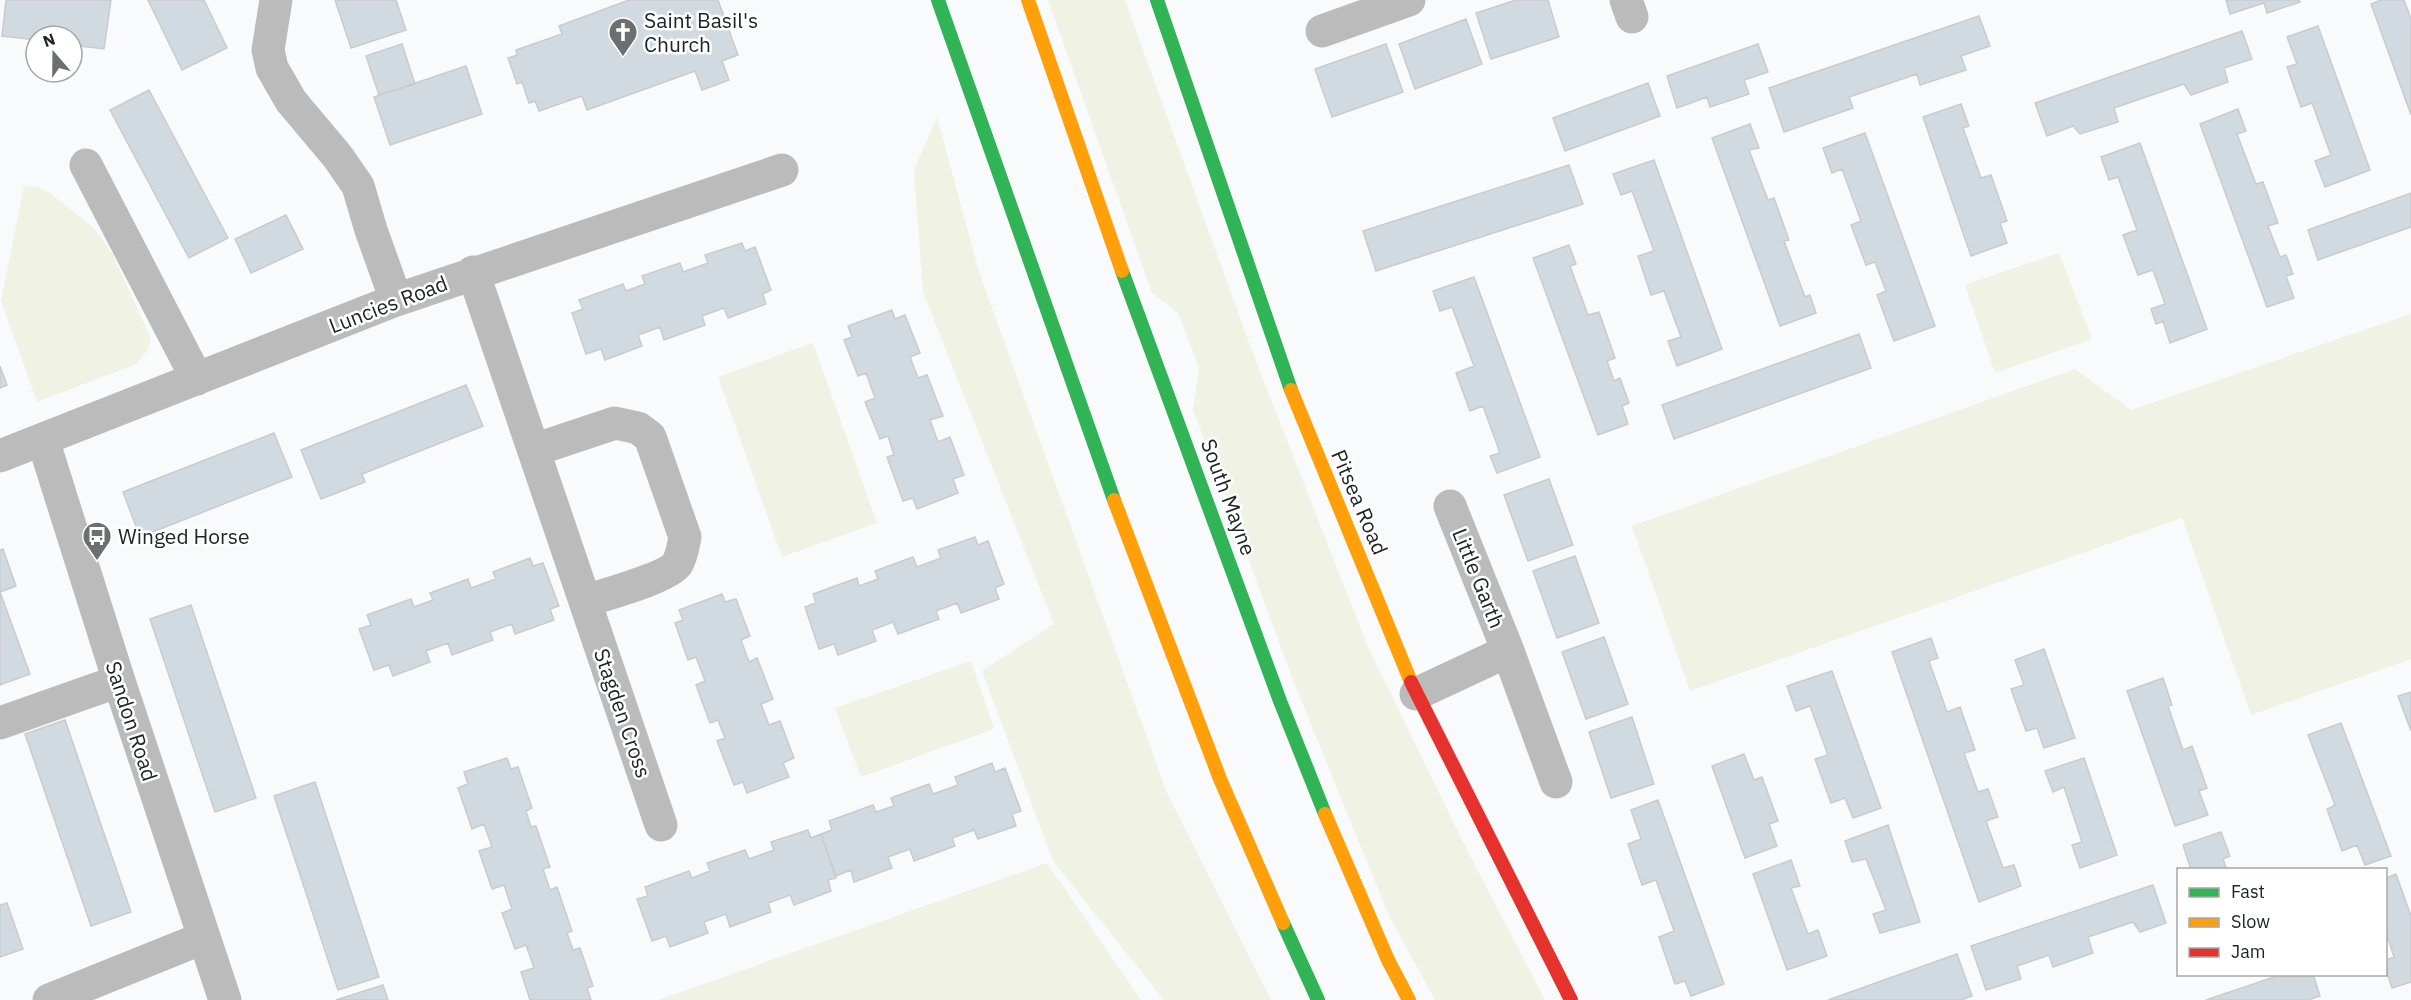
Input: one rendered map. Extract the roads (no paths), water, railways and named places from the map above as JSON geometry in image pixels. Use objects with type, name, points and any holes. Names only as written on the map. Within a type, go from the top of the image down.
[{"type":"main road","points":[[938,0],[1125,527],[1212,756],[1273,903],[1318,1000]]},
{"type":"main road","name":"South Mayne","points":[[1028,0],[1100,210],[1280,701],[1338,848],[1388,960],[1409,1000]]},
{"type":"main road","name":"Pitsea Road","points":[[1157,0],[1295,400],[1416,694],[1571,1000]]},
{"type":"street","points":[[276,0],[268,50],[272,68],[291,101],[338,157],[358,186],[396,300]]},
{"type":"street","points":[[1322,31],[1409,0]]},
{"type":"street","points":[[86,165],[197,379]]},
{"type":"street","name":"Luncies Road","points":[[0,456],[396,300],[473,272],[782,170]]},
{"type":"street","name":"Stagden Cross","points":[[473,272],[662,825]]},
{"type":"street","points":[[534,450],[615,423],[639,428],[650,437],[685,537],[682,553],[676,566],[658,576],[585,601]]},
{"type":"street","name":"Sandon Road","points":[[43,440],[119,681],[225,1000]]},
{"type":"street","name":"Little Garth","points":[[1450,506],[1508,651],[1556,782]]},
{"type":"street","name":"Little Garth","points":[[1416,694],[1508,651]]},
{"type":"street","points":[[0,723],[119,681]]},
{"type":"street","points":[[49,1000],[203,938]]},
{"type":"place","name":"Saint Basil's Church","points":[[623,58]]},
{"type":"place","name":"Winged Horse","points":[[97,562]]}]
